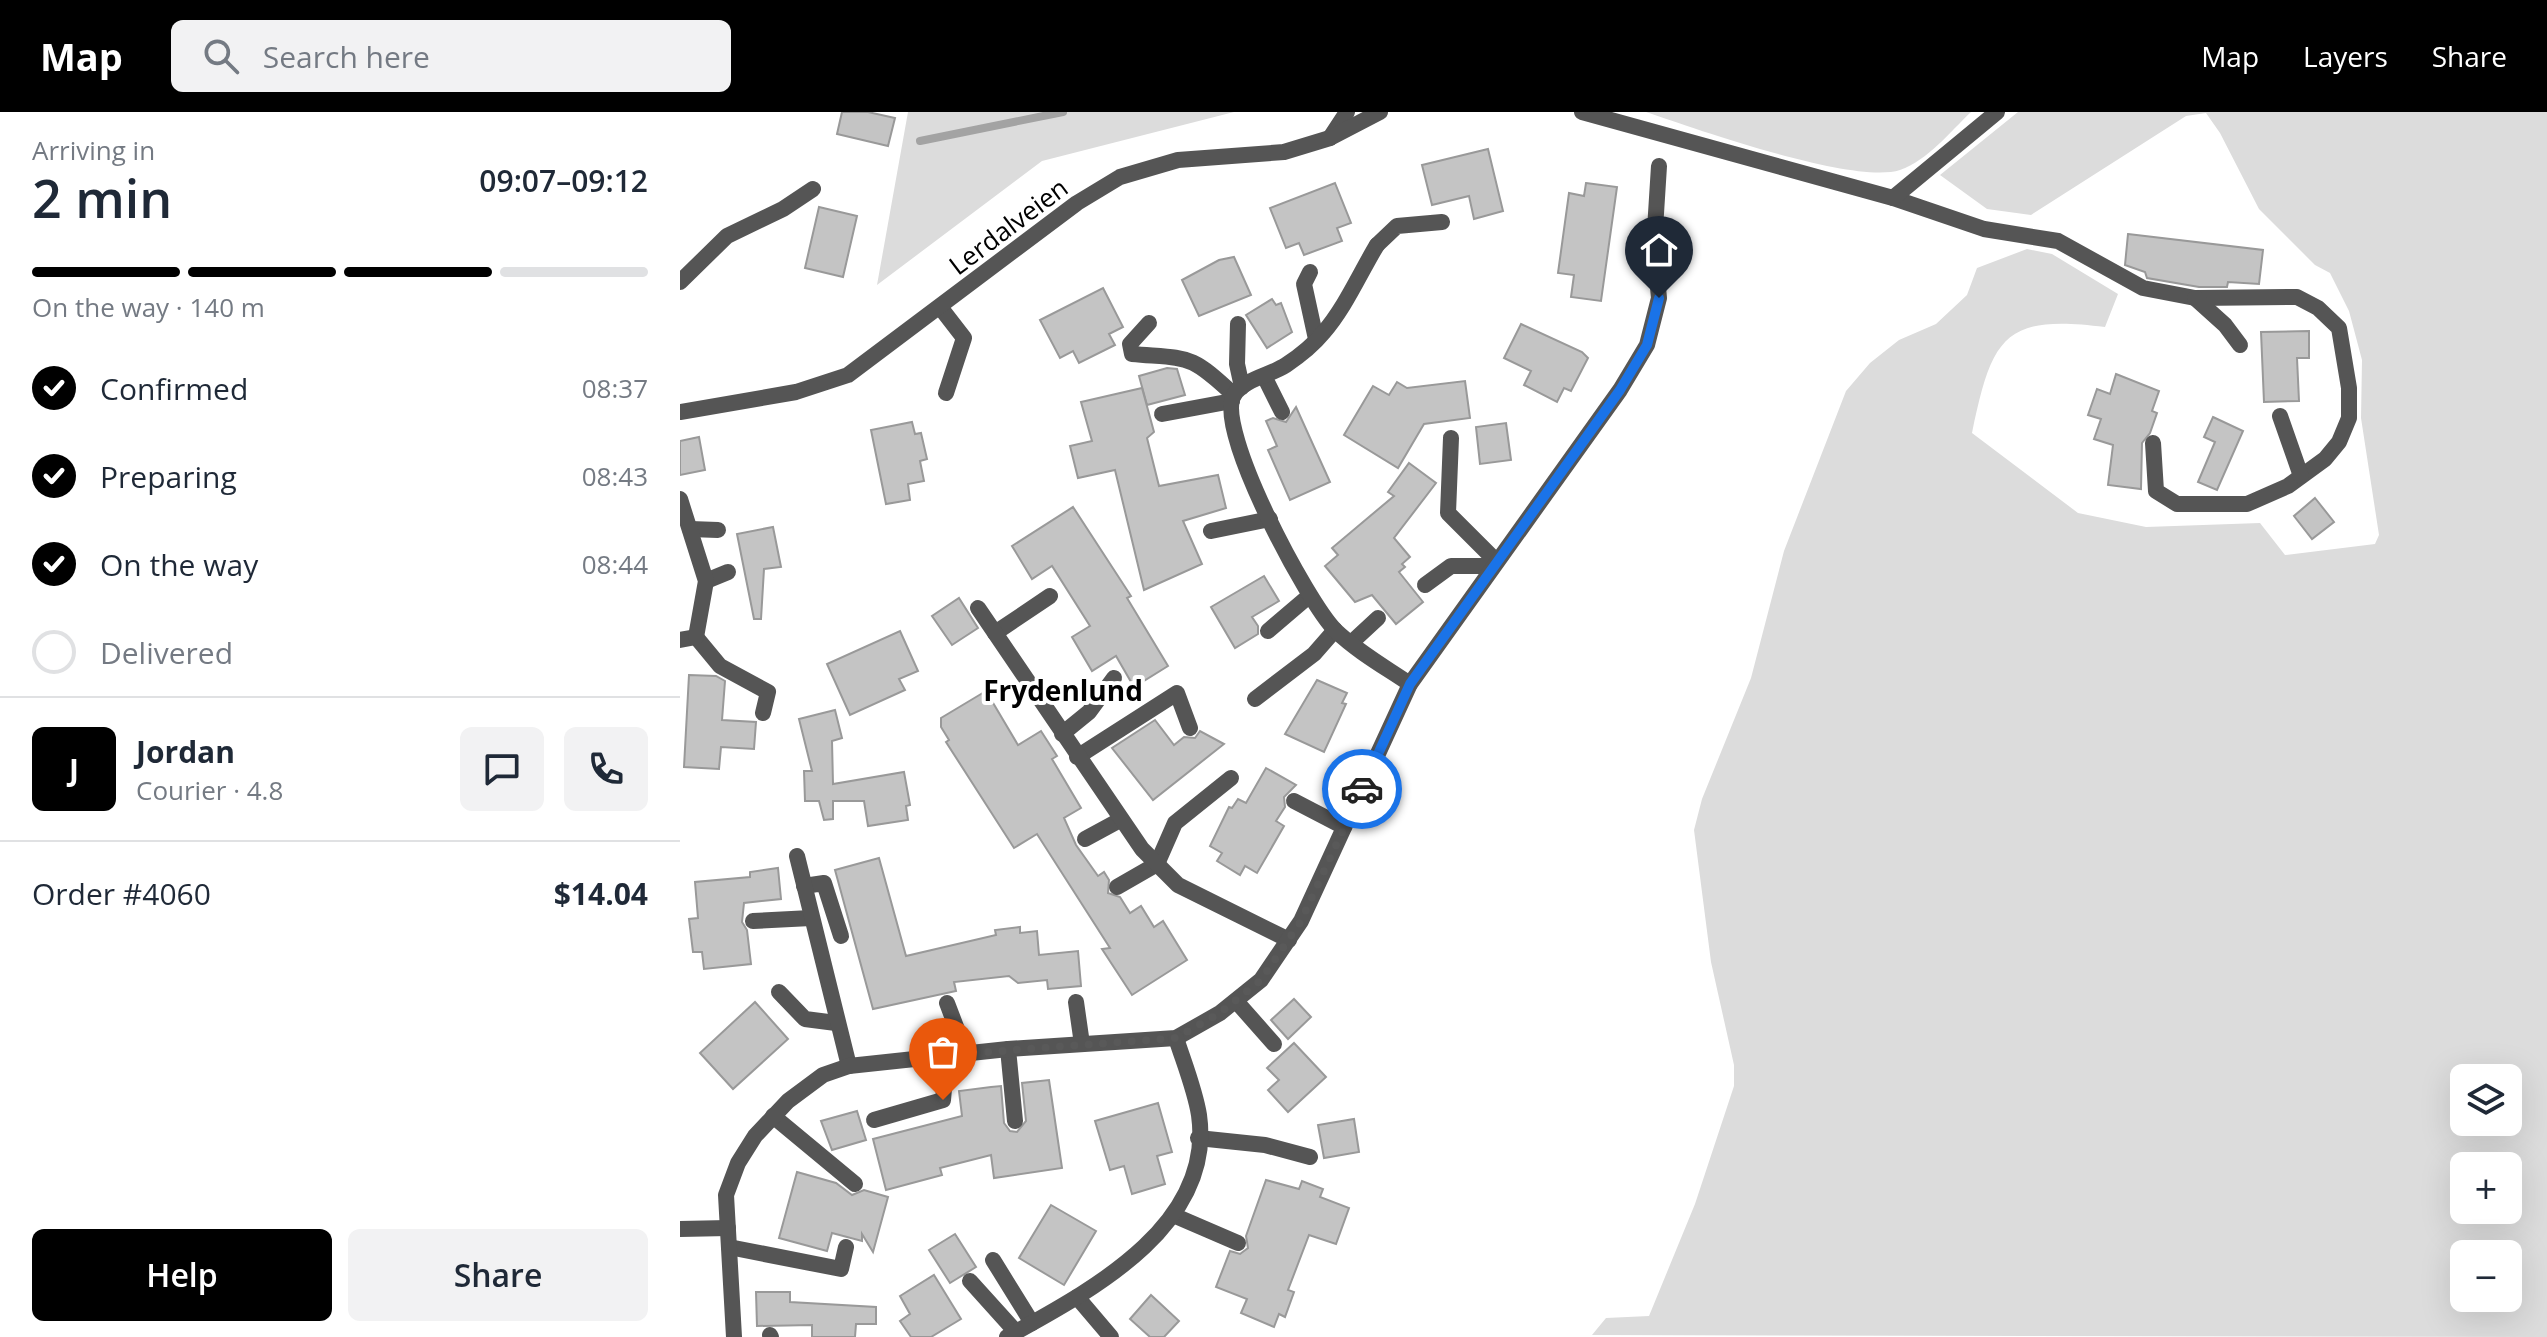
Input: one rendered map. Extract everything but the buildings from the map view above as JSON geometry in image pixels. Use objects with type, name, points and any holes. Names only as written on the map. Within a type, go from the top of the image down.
[{"type":"street","points":[[1330,138],[1347,112]]},
{"type":"street","name":"Lerdalveien","points":[[680,412],[796,392],[848,375],[1077,203],[1120,177],[1178,160],[1284,152],[1330,138],[1380,112]]},
{"type":"street","points":[[1582,112],[1893,198],[1984,229],[2058,241],[2143,288],[2195,298],[2297,297],[2318,308],[2339,328],[2349,388],[2349,418],[2339,442],[2325,459],[2301,476],[2247,504],[2177,504],[2156,491],[2153,443]]},
{"type":"street","points":[[1893,198],[1997,112]]},
{"type":"street","points":[[734,1337],[726,1195],[738,1163],[773,1116],[823,1075],[849,1066],[966,1053],[1176,1038],[1236,1001],[1261,980],[1289,940],[1410,684],[1620,390],[1647,345],[1659,298],[1654,245],[1659,166]]},
{"type":"street","points":[[680,282],[727,236],[783,209],[813,189]]},
{"type":"street","points":[[1162,414],[1236,394],[1287,365],[1323,333],[1377,245],[1397,226],[1442,222]]},
{"type":"street","points":[[1310,272],[1304,284],[1316,339]]},
{"type":"street","points":[[2195,298],[2225,325],[2240,345]]},
{"type":"street","points":[[940,307],[964,338],[946,393]]},
{"type":"street","points":[[1149,323],[1130,344],[1132,354],[1176,355],[1193,360],[1236,394]]},
{"type":"street","points":[[1238,324],[1236,394],[1230,408],[1238,447],[1270,519],[1309,596],[1335,630],[1410,684]]},
{"type":"street","points":[[1264,376],[1282,412]]},
{"type":"street","points":[[2280,416],[2301,476]]},
{"type":"street","points":[[1451,438],[1448,513],[1494,564]]},
{"type":"street","points":[[680,499],[706,581],[688,638],[720,666],[768,692],[763,713]]},
{"type":"street","points":[[1211,531],[1270,519]]},
{"type":"street","points":[[690,529],[718,530]]},
{"type":"street","points":[[1425,585],[1451,566],[1494,564]]},
{"type":"street","points":[[706,581],[728,572]]},
{"type":"street","points":[[995,633],[1050,596]]},
{"type":"street","points":[[1268,631],[1309,596]]},
{"type":"street","points":[[978,608],[1120,820],[1157,864],[1178,885],[1289,940]]},
{"type":"street","points":[[1351,643],[1378,618]]},
{"type":"street","points":[[1255,699],[1314,654],[1335,630]]},
{"type":"street","points":[[1062,734],[1089,712],[1114,678]]},
{"type":"street","points":[[1077,757],[1177,693],[1190,728]]},
{"type":"street","points":[[1117,887],[1157,864],[1175,823],[1231,778]]},
{"type":"street","points":[[1294,801],[1344,827]]},
{"type":"street","points":[[1085,839],[1120,820]]},
{"type":"street","points":[[797,856],[849,1066]]},
{"type":"street","points":[[804,886],[824,883],[841,936]]},
{"type":"street","points":[[753,921],[811,918]]},
{"type":"street","points":[[779,992],[805,1019],[836,1023]]},
{"type":"street","points":[[1236,1001],[1274,1044]]},
{"type":"street","points":[[1076,1002],[1082,1044]]},
{"type":"street","points":[[947,1003],[966,1053]]},
{"type":"street","points":[[970,1281],[1011,1334],[1077,1297],[1140,1252],[1173,1215],[1186,1198],[1198,1138],[1199,1116],[1176,1038]]},
{"type":"street","points":[[1008,1049],[1015,1121]]},
{"type":"street","points":[[874,1120],[943,1100],[947,1055]]},
{"type":"street","points":[[773,1116],[855,1184]]},
{"type":"street","points":[[1198,1138],[1265,1145],[1310,1157]]},
{"type":"street","points":[[1173,1215],[1238,1243]]},
{"type":"street","points":[[680,1229],[728,1228]]},
{"type":"street","points":[[729,1247],[841,1269],[846,1247]]},
{"type":"street","points":[[993,1260],[1032,1323]]},
{"type":"street","points":[[1077,1297],[1111,1337]]},
{"type":"shaded area","points":[[908,112],[1234,112],[1042,161],[877,285]]},
{"type":"shaded area","points":[[1646,112],[1971,112],[1920,160],[1900,170],[1878,173],[1848,170],[1774,153]]},
{"type":"shaded area","points":[[2018,112],[2547,112],[2547,1337],[1592,1335],[1606,1318],[1649,1316],[1695,1204],[1734,1086],[1734,1065],[1711,962],[1694,830],[1702,799],[1751,678],[1784,551],[1846,391],[1870,363],[1899,340],[1936,324],[1967,295],[1977,268],[2027,249],[2052,254],[2118,294],[2105,327],[2044,325],[2024,330],[2008,339],[1996,354],[1987,374],[1972,433],[2078,513],[2146,527],[2260,523],[2285,555],[2375,544],[2379,535],[2361,418],[2362,360],[2349,311],[2330,273],[2315,265],[2259,209],[2220,133],[2206,113],[2186,116],[2031,215],[1987,209],[1940,175]]},
{"type":"waterway","points":[[920,141],[1063,112]]},
{"type":"way so far","points":[[943,1100],[947,1055],[1176,1038],[1220,1013],[1261,980],[1289,940],[1301,921],[1362,789]]},
{"type":"district","name":"Frydenlund","points":[[1063,690]]},
{"type":"route","points":[[1362,789],[1410,684],[1620,390],[1647,345],[1659,298]]}]
